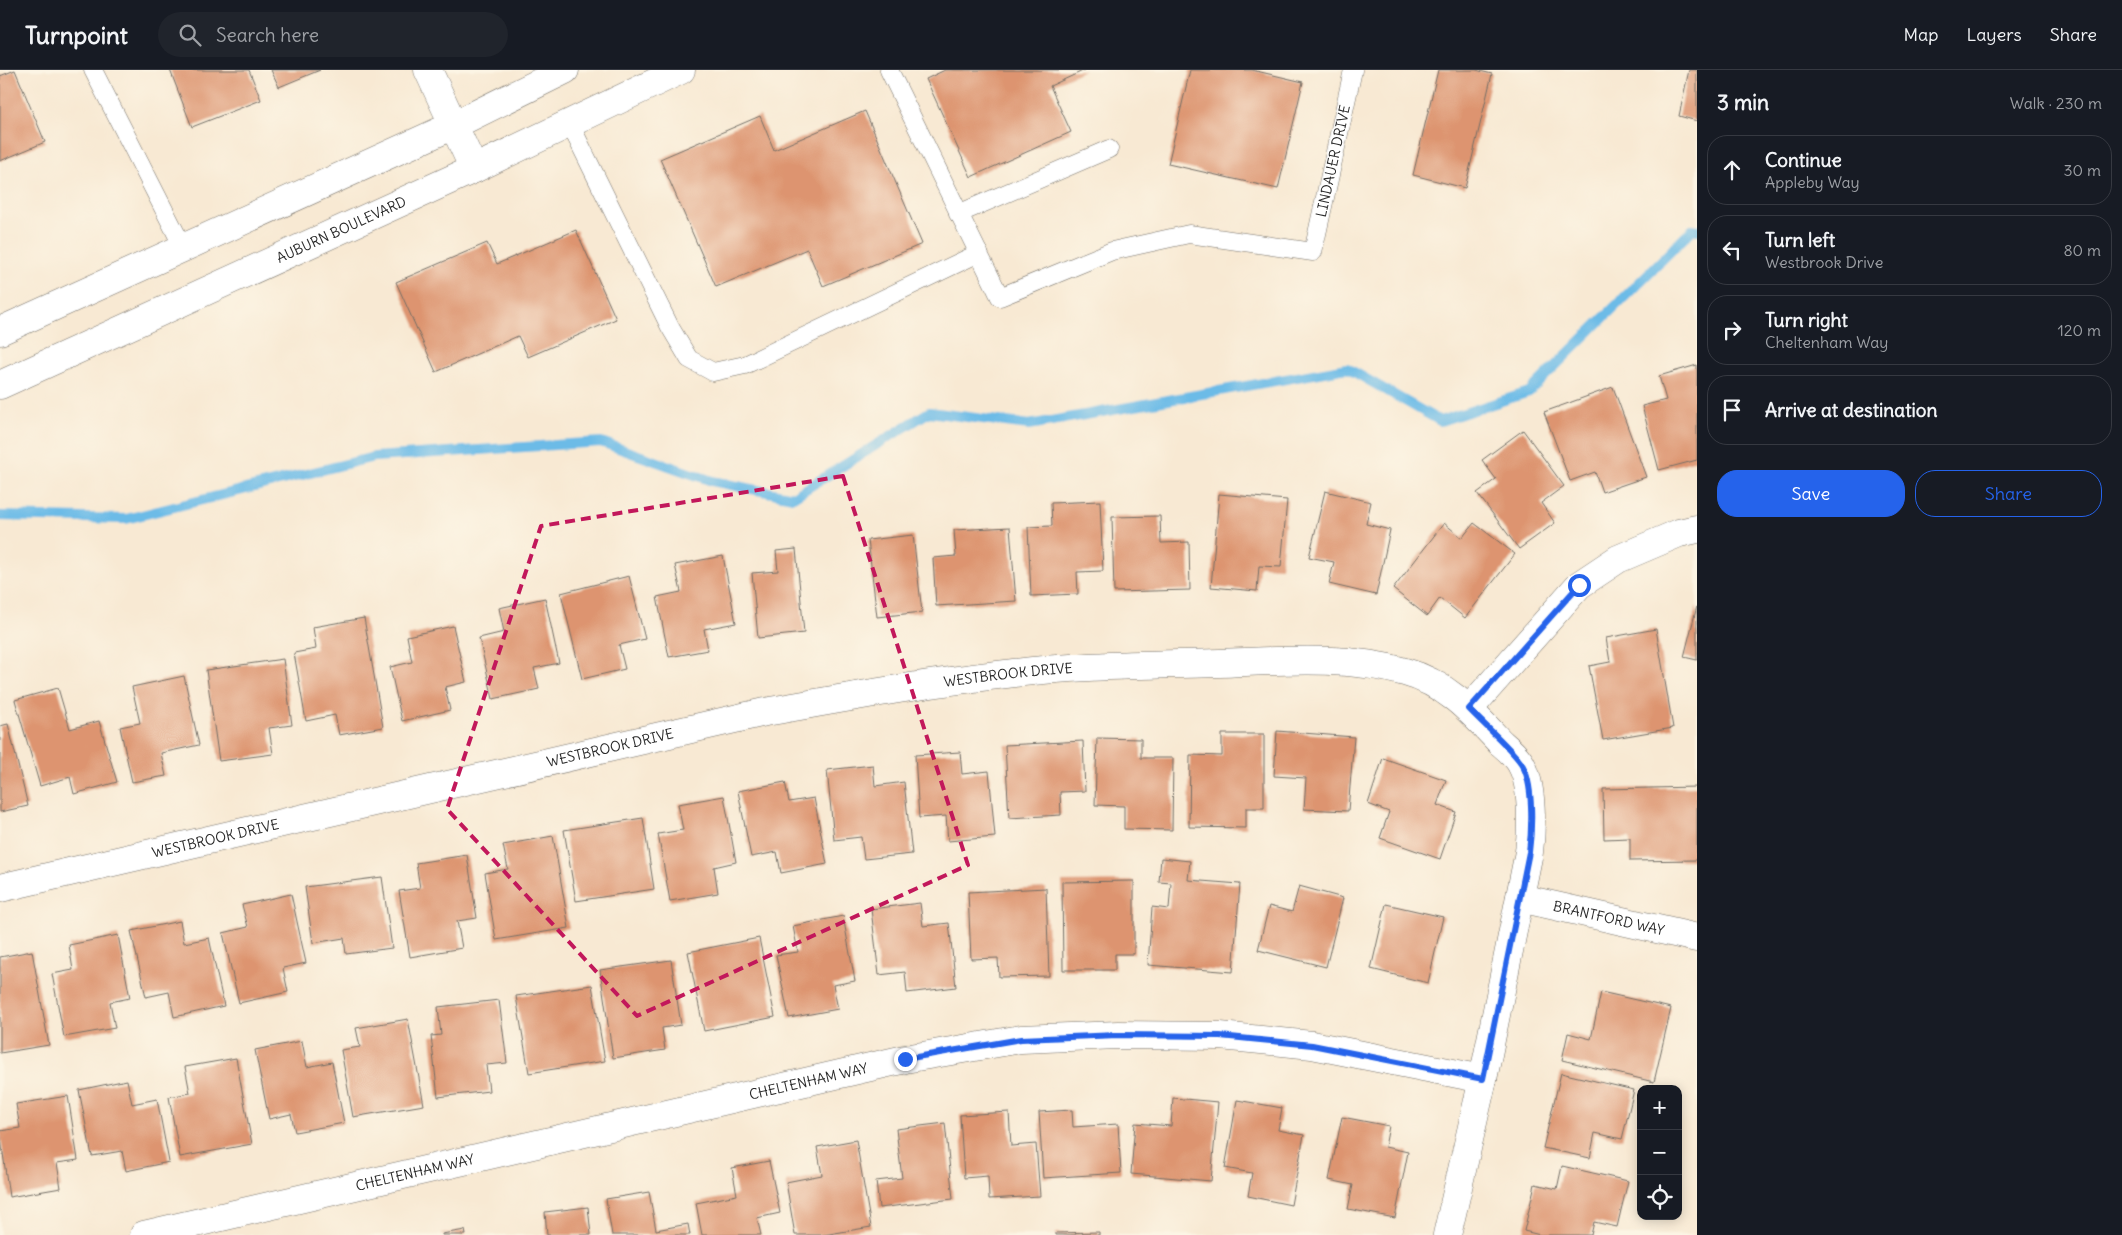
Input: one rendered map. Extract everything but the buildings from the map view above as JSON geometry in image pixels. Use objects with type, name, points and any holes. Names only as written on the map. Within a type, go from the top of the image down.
[{"type":"street","points":[[428,70],[474,169]]},
{"type":"street","points":[[0,331],[454,125],[565,70]]},
{"type":"street","name":"AUBURN BOULEVARD","points":[[0,385],[474,169],[681,70]]},
{"type":"street","points":[[1469,709],[1579,585],[1618,558],[1679,533],[1697,530]]},
{"type":"street","name":"WESTBROOK DRIVE","points":[[0,888],[765,712],[888,690],[1008,673],[1122,666],[1243,662],[1372,664],[1406,672],[1437,683],[1469,709],[1521,764],[1528,785],[1532,830],[1483,1079],[1447,1235]]},
{"type":"street","name":"BRANTFORD WAY","points":[[1520,898],[1697,938]]},
{"type":"street","name":"CHELTENHAM WAY","points":[[144,1235],[905,1059],[1021,1039],[1118,1035],[1220,1036],[1312,1045],[1483,1079]]},
{"type":"lane","points":[[93,70],[184,247]]},
{"type":"lane","points":[[570,124],[670,327],[688,359],[713,372],[745,366],[979,253],[958,214],[890,70]]},
{"type":"lane","name":"LINDAUER DRIVE","points":[[979,253],[1000,296],[1112,252],[1189,234],[1313,252],[1353,70]]},
{"type":"lane","points":[[958,214],[1109,149]]},
{"type":"highlighted area","points":[[843,476],[968,865],[637,1016],[447,809],[541,526]]},
{"type":"waterway","points":[[0,516],[126,519],[374,457],[601,442],[712,481],[793,497],[929,412],[1029,425],[1347,368],[1440,421],[1529,392],[1693,229],[1697,230]]},
{"type":"route","points":[[905,1059],[1021,1039],[1118,1035],[1220,1036],[1312,1045],[1483,1079],[1532,830],[1528,785],[1521,764],[1469,709],[1579,585]]}]
